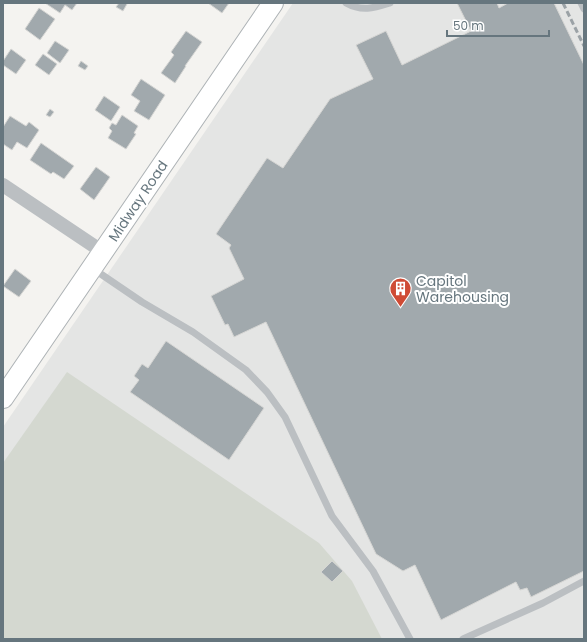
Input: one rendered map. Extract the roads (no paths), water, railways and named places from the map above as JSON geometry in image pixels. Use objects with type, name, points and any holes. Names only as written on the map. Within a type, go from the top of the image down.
[{"type":"main road","name":"Midway Road","points":[[3,398],[273,3]]},
{"type":"street","points":[[3,185],[103,252]]},
{"type":"lane","points":[[346,3],[361,9],[376,8],[390,3]]},
{"type":"lane","points":[[581,3],[584,9]]},
{"type":"lane","points":[[92,268],[142,302],[193,332],[246,370],[267,392],[285,417],[332,516],[372,571],[410,639]]},
{"type":"lane","points":[[464,639],[543,603],[584,582]]},
{"type":"railway","points":[[563,3],[584,46]]},
{"type":"place","name":"Capitol Warehousing","points":[[401,308]]}]
